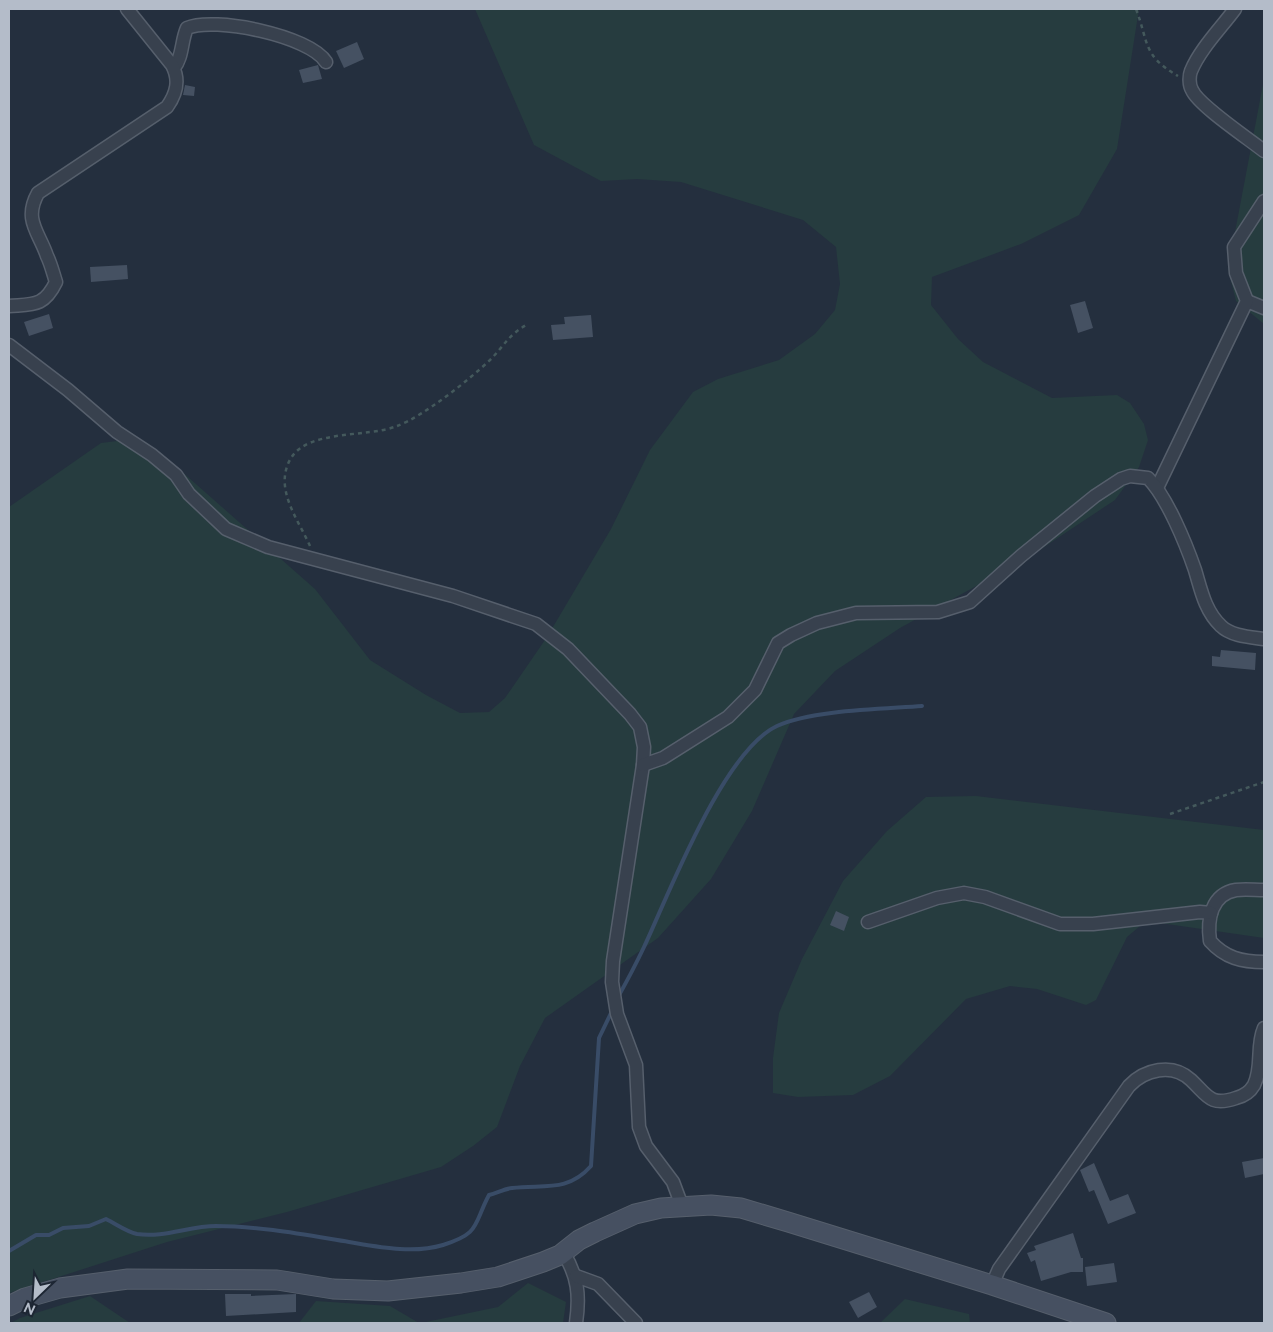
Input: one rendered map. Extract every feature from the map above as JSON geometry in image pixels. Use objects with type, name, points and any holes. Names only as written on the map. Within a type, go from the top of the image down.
[{"type":"street","points":[[9,306],[40,303],[52,292],[56,282],[47,255],[32,221],[32,203],[38,193],[167,107],[174,97],[177,75],[174,68],[154,40],[127,9]]},
{"type":"street","points":[[1235,9],[1195,63],[1190,73],[1190,83],[1192,90],[1200,101],[1264,151]]},
{"type":"street","points":[[174,68],[180,60],[181,43],[187,28],[207,23],[269,33],[299,41],[321,54],[326,62]]},
{"type":"street","points":[[1264,201],[1242,231],[1233,252],[1236,273],[1247,301],[1264,308]]},
{"type":"street","points":[[1156,488],[1247,301]]},
{"type":"street","points":[[9,345],[68,390],[117,432],[158,460],[176,475],[189,494],[226,529],[268,547],[453,596],[536,624],[568,649],[630,714],[640,727],[644,747],[643,765],[613,962],[613,994],[624,1035],[636,1065],[637,1117],[642,1137],[673,1182],[682,1206]]},
{"type":"street","points":[[643,765],[663,758],[728,717],[754,690],[778,643],[797,631],[817,623],[856,613],[938,612],[961,605],[976,597],[1021,556],[1085,503],[1121,479],[1130,476],[1148,478],[1156,488],[1180,533],[1211,614],[1221,626],[1233,633],[1264,639]]},
{"type":"street","points":[[1264,890],[1234,890],[1222,894],[1209,920],[1210,941],[1217,949],[1236,960],[1264,962]]},
{"type":"street","points":[[868,922],[930,900],[964,893],[985,897],[1060,924],[1093,924],[1200,912],[1211,913]]},
{"type":"street","points":[[992,1285],[999,1269],[1129,1086],[1138,1077],[1149,1072],[1169,1069],[1185,1075],[1199,1092],[1211,1099],[1226,1101],[1236,1098],[1246,1094],[1254,1086],[1259,1070],[1260,1043],[1264,1028]]},
{"type":"street","points":[[9,1306],[25,1298],[60,1288],[128,1279],[277,1280],[334,1289],[388,1291],[429,1287],[498,1277],[543,1262],[563,1252],[587,1236],[634,1214],[682,1206],[711,1205],[741,1208],[992,1285],[1106,1323]]},
{"type":"street","points":[[563,1252],[576,1276],[579,1301],[576,1323]]},
{"type":"street","points":[[576,1276],[598,1284],[636,1323]]},
{"type":"path","points":[[1136,9],[1148,51],[1154,59],[1190,83]]},
{"type":"path","points":[[316,559],[286,494],[285,471],[298,448],[306,443],[319,440],[397,426],[416,417],[490,360],[509,336],[528,324]]},
{"type":"path","points":[[1170,814],[1264,782]]},
{"type":"green space","points":[[475,9],[1139,9],[1117,149],[1079,215],[1021,244],[932,277],[931,305],[958,339],[983,362],[1052,398],[1117,395],[1130,403],[1144,424],[1148,440],[1139,467],[1115,500],[1029,557],[900,628],[835,671],[794,714],[752,811],[711,879],[658,938],[545,1018],[520,1066],[497,1127],[473,1146],[441,1167],[287,1212],[167,1242],[9,1293],[9,507],[101,443],[133,439],[180,470],[315,589],[370,660],[426,695],[460,713],[489,712],[505,698],[547,637],[611,529],[650,450],[693,392],[718,379],[779,360],[815,334],[835,310],[840,284],[836,247],[803,220],[681,182],[637,179],[601,181],[534,145]]},
{"type":"green space","points":[[1264,79],[1264,324],[1236,301],[1228,269]]},
{"type":"green space","points":[[976,796],[1264,830],[1264,938],[1146,921],[1127,937],[1096,1000],[1086,1005],[1037,989],[1010,986],[966,999],[890,1076],[853,1095],[798,1097],[773,1093],[773,1058],[779,1013],[802,959],[843,881],[887,831],[926,797]]},
{"type":"green space","points":[[528,1283],[566,1302],[563,1323],[421,1323],[498,1307]]},
{"type":"green space","points":[[90,1296],[130,1323],[11,1323],[20,1318]]},
{"type":"green space","points":[[905,1299],[969,1314],[970,1323],[880,1323]]},
{"type":"green space","points":[[316,1301],[390,1306],[419,1323],[299,1323]]},
{"type":"building","points":[[357,42],[364,59],[344,68],[336,51]]},
{"type":"building","points":[[318,65],[322,79],[303,83],[299,70]]},
{"type":"building","points":[[185,85],[195,87],[194,96],[183,95]]},
{"type":"building","points":[[127,265],[128,279],[91,282],[90,267]]},
{"type":"building","points":[[1085,301],[1093,328],[1078,333],[1070,305]]},
{"type":"building","points":[[49,314],[53,328],[29,336],[24,322]]},
{"type":"building","points":[[591,315],[593,337],[553,340],[551,325],[565,324],[564,317]]},
{"type":"building","points":[[1221,650],[1256,653],[1255,670],[1212,666],[1212,656],[1220,657]]},
{"type":"building","points":[[836,911],[849,917],[844,931],[830,925]]},
{"type":"building","points":[[1264,1158],[1264,1174],[1245,1178],[1242,1162]]},
{"type":"building","points":[[1094,1163],[1110,1201],[1128,1194],[1136,1213],[1108,1224],[1094,1190],[1089,1192],[1080,1170]]},
{"type":"building","points":[[1073,1233],[1081,1258],[1083,1258],[1083,1272],[1071,1272],[1041,1281],[1035,1260],[1031,1262],[1027,1253],[1036,1250],[1034,1246]]},
{"type":"building","points":[[1114,1263],[1117,1282],[1087,1286],[1085,1267]]},
{"type":"building","points":[[869,1292],[877,1307],[858,1318],[849,1302]]},
{"type":"building","points":[[225,1294],[251,1294],[251,1296],[296,1294],[296,1312],[226,1316]]},
{"type":"waterway","points":[[618,997],[644,947],[700,826],[737,764],[757,740],[777,726],[828,713],[922,706]]},
{"type":"waterway","points":[[9,1251],[36,1235],[49,1235],[63,1228],[89,1226],[106,1219],[129,1232],[147,1235],[196,1228],[233,1226],[266,1229],[396,1249],[432,1248],[455,1241],[470,1232],[474,1227],[489,1195],[512,1188],[564,1184],[582,1175],[591,1166],[599,1038],[612,1011]]}]
